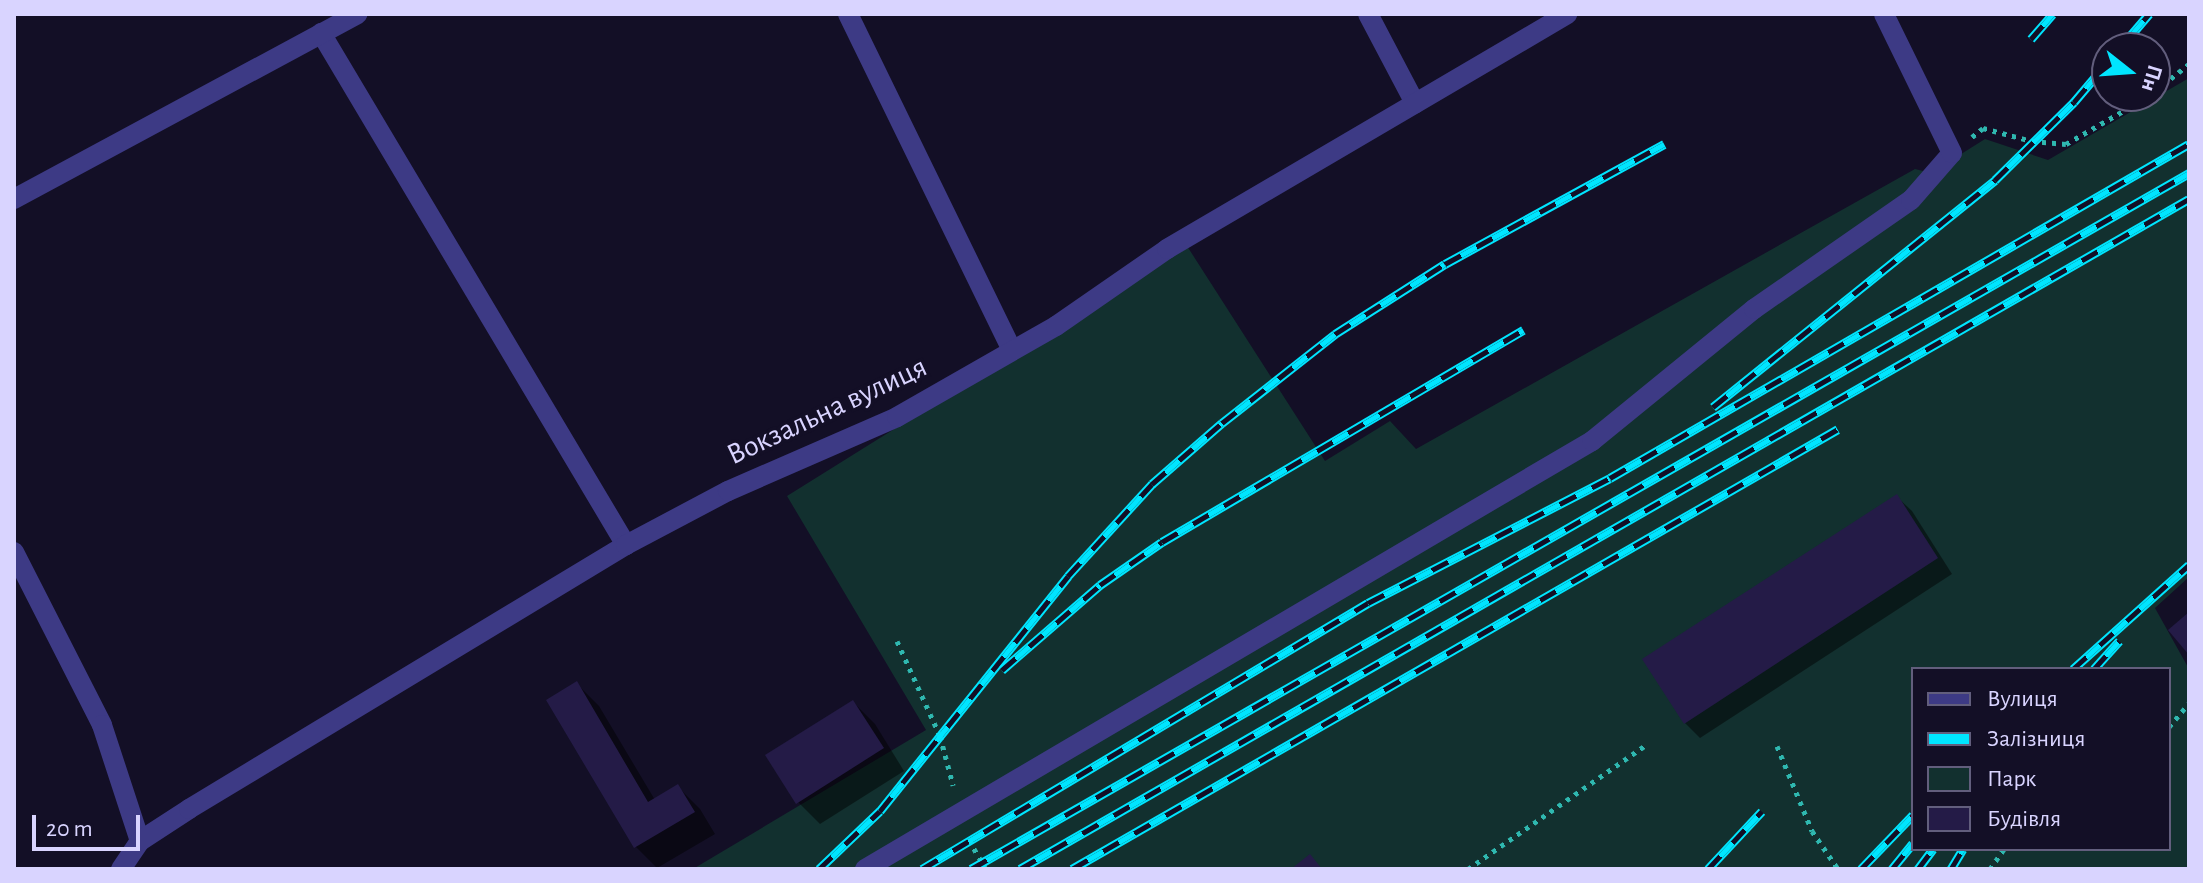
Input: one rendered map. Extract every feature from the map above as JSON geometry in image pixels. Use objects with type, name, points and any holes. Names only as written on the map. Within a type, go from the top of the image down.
[{"type":"street","points":[[14,199],[357,14]]},
{"type":"street","points":[[848,14],[1012,350]]},
{"type":"street","points":[[1368,14],[1415,103]]},
{"type":"street","name":"Вокзальна вулиця","points":[[121,869],[140,841],[626,545],[728,491],[897,417],[1056,326],[1167,249],[1567,14]]},
{"type":"street","points":[[865,869],[1592,441],[1754,309],[1911,200],[1952,153],[1884,14]]},
{"type":"street","points":[[321,33],[626,545]]},
{"type":"street","points":[[14,552],[102,725],[140,841]]},
{"type":"path","points":[[2171,78],[2189,64]]},
{"type":"path","points":[[1952,153],[1983,128],[2032,141],[2066,144],[2121,112]]},
{"type":"path","points":[[897,641],[940,736],[954,787],[965,809],[970,842],[986,869]]},
{"type":"path","points":[[2171,725],[2189,703]]},
{"type":"path","points":[[1468,869],[1646,745]]},
{"type":"path","points":[[1777,746],[1812,831],[1838,869]]},
{"type":"path","points":[[1990,869],[2003,851]]},
{"type":"green space","points":[[2189,78],[2189,577],[2155,608],[2189,669],[2189,869],[693,869],[926,730],[787,496],[1187,246],[1325,461],[1390,421],[1416,449],[1915,169],[1931,173],[1985,139],[2048,160],[2131,112],[2171,112],[2171,88]]},
{"type":"building","points":[[1897,494],[1938,558],[1684,724],[1642,659]]},
{"type":"building","points":[[2189,612],[2189,655],[2168,630]]},
{"type":"building","points":[[577,681],[648,802],[678,784],[695,812],[634,848],[546,700]]},
{"type":"building","points":[[853,700],[884,748],[796,804],[765,755]]},
{"type":"building","points":[[1310,854],[1322,869],[1291,869]]},
{"type":"railway","points":[[2031,39],[2053,14]]},
{"type":"railway","points":[[2134,32],[2149,14]]},
{"type":"railway","points":[[1713,407],[1995,180],[2091,82]]},
{"type":"railway","points":[[819,869],[880,811],[1068,576],[1152,484],[1222,423],[1335,334],[1445,264],[1664,144]]},
{"type":"railway","points":[[922,869],[1368,603],[1610,478],[2189,144]]},
{"type":"railway","points":[[971,869],[2189,173]]},
{"type":"railway","points":[[1020,869],[2189,199]]},
{"type":"railway","points":[[1002,670],[1100,585],[1162,542],[1523,330]]},
{"type":"railway","points":[[1072,869],[1838,429]]},
{"type":"railway","points":[[2075,667],[2189,565]]},
{"type":"railway","points":[[2096,667],[2119,641]]},
{"type":"railway","points":[[1708,869],[1762,811]]},
{"type":"railway","points":[[1861,869],[1911,817]]},
{"type":"railway","points":[[1892,869],[1911,845]]},
{"type":"railway","points":[[1918,869],[1932,851]]},
{"type":"railway","points":[[1951,869],[1962,851]]}]
